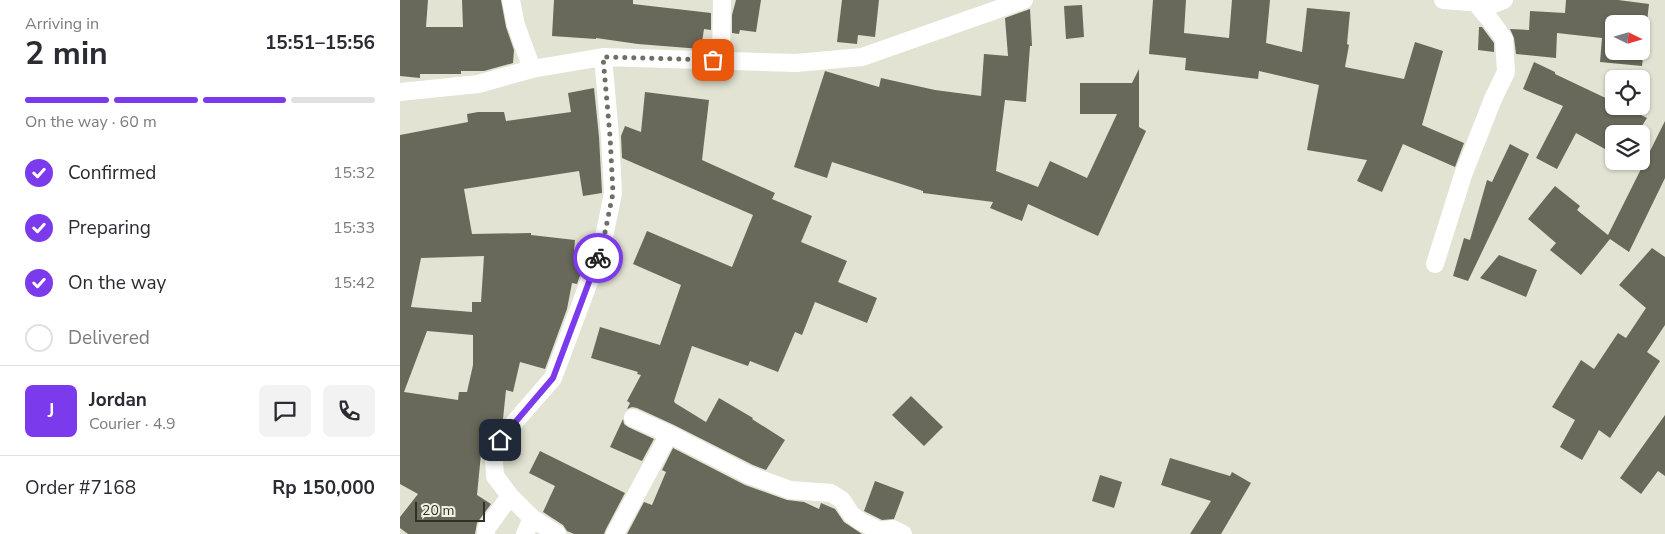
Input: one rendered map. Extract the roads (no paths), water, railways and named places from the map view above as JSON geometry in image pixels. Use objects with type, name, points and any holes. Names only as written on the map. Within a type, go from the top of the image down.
[{"type":"street","points":[[511,0],[516,25],[532,69]]},
{"type":"street","points":[[717,60],[722,0]]},
{"type":"street","points":[[400,92],[478,84],[532,69],[603,57],[796,63],[862,57],[1024,0]]},
{"type":"street","points":[[1443,0],[1494,4],[1504,0]]},
{"type":"street","points":[[1434,264],[1463,175],[1493,99],[1506,72],[1504,39],[1475,2]]},
{"type":"street","points":[[557,534],[528,526],[496,476],[494,461],[500,440],[553,378],[602,247],[613,193],[603,57]]},
{"type":"street","points":[[632,418],[669,434],[757,478],[790,490],[831,493],[842,500],[852,514],[860,521],[880,531],[892,529],[903,534]]},
{"type":"street","points":[[616,534],[669,434]]},
{"type":"street","points":[[486,534],[486,529],[510,496]]}]
